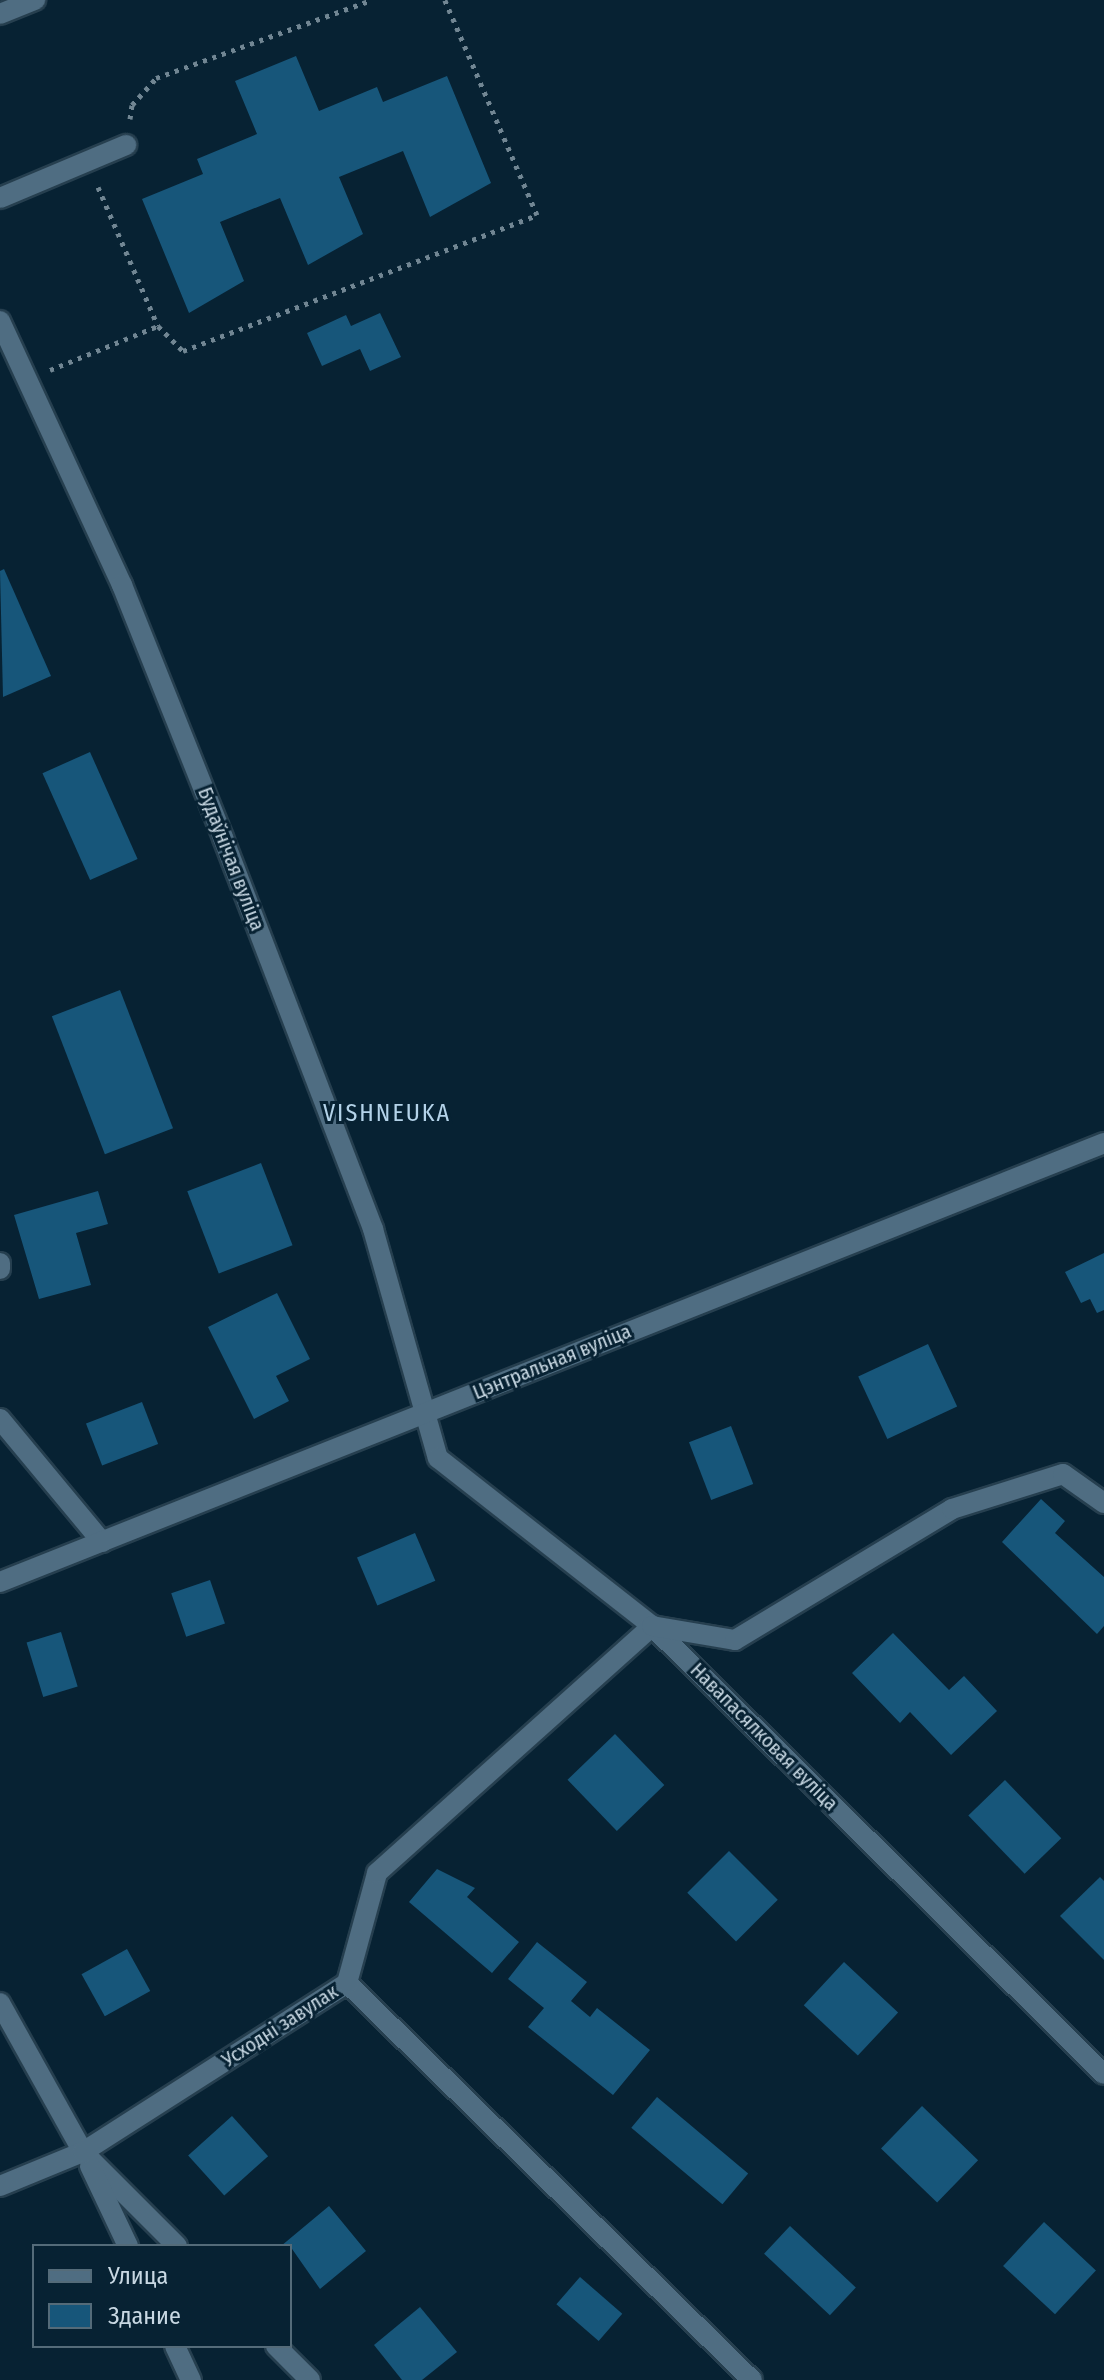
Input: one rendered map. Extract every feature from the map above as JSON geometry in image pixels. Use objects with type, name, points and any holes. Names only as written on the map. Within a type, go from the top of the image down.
[{"type":"street","points":[[0,14],[35,0]]},
{"type":"street","points":[[0,198],[126,145]]},
{"type":"street","name":"Будаўнічая вуліца","points":[[0,321],[122,585],[217,823],[373,1229],[430,1410]]},
{"type":"street","name":"Цэнтральная вуліца","points":[[0,1582],[1104,1143]]},
{"type":"street","name":"Навапасялковая вуліца","points":[[430,1410],[438,1458],[652,1626],[1104,2074]]},
{"type":"street","points":[[0,1419],[102,1542]]},
{"type":"street","points":[[652,1626],[735,1640],[952,1509],[1063,1474],[1104,1503]]},
{"type":"street","name":"Усходні завулак","points":[[0,2186],[83,2152],[347,1983],[377,1873],[652,1626]]},
{"type":"street","points":[[347,1983],[752,2380]]},
{"type":"street","points":[[0,2003],[83,2152],[127,2244]]},
{"type":"street","points":[[83,2152],[175,2244]]},
{"type":"street","points":[[176,2348],[191,2380]]},
{"type":"street","points":[[278,2348],[310,2380]]},
{"type":"path","points":[[126,145],[132,105],[156,78],[371,0]]},
{"type":"path","points":[[87,161],[158,326],[183,351],[537,215],[445,0]]},
{"type":"path","points":[[27,379],[158,326]]},
{"type":"building","points":[[296,56],[319,111],[377,87],[383,102],[447,76],[491,183],[430,217],[403,151],[339,177],[363,234],[308,265],[280,198],[220,222],[244,281],[189,313],[142,199],[203,174],[197,159],[257,134],[235,81]]},
{"type":"building","points":[[380,313],[401,357],[370,371],[360,349],[322,366],[307,333],[346,315],[351,326]]},
{"type":"building","points":[[4,569],[51,676],[3,697],[0,571]]},
{"type":"building","points":[[90,752],[138,859],[90,880],[42,773]]},
{"type":"building","points":[[120,990],[173,1128],[105,1154],[52,1016]]},
{"type":"building","points":[[261,1163],[293,1245],[219,1273],[187,1191]]},
{"type":"building","points":[[98,1191],[108,1224],[76,1233],[91,1285],[39,1299],[14,1215]]},
{"type":"building","points":[[1104,1253],[1104,1310],[1097,1313],[1090,1299],[1081,1303],[1065,1272]]},
{"type":"building","points":[[277,1293],[310,1359],[276,1376],[289,1401],[254,1419],[208,1327]]},
{"type":"building","points":[[928,1344],[957,1407],[887,1439],[858,1377]]},
{"type":"building","points":[[142,1402],[158,1444],[102,1466],[86,1424]]},
{"type":"building","points":[[731,1426],[753,1484],[711,1500],[689,1442]]},
{"type":"building","points":[[1041,1499],[1065,1521],[1055,1533],[1104,1577],[1104,1626],[1097,1634],[1002,1542]]},
{"type":"building","points":[[415,1533],[435,1581],[377,1605],[357,1558]]},
{"type":"building","points":[[210,1580],[225,1623],[186,1637],[171,1593]]},
{"type":"building","points":[[61,1632],[78,1687],[43,1697],[27,1643]]},
{"type":"building","points":[[893,1633],[949,1690],[964,1676],[997,1711],[951,1755],[910,1712],[900,1723],[852,1673]]},
{"type":"building","points":[[615,1734],[664,1785],[617,1831],[568,1780]]},
{"type":"building","points":[[1005,1780],[1061,1838],[1025,1874],[968,1815]]},
{"type":"building","points":[[729,1851],[778,1900],[736,1942],[687,1893]]},
{"type":"building","points":[[437,1869],[475,1888],[467,1897],[519,1942],[492,1973],[409,1902]]},
{"type":"building","points":[[1100,1877],[1104,1881],[1104,1960],[1060,1916]]},
{"type":"building","points":[[537,1942],[587,1982],[571,2001],[590,2017],[597,2008],[650,2050],[613,2095],[528,2027],[544,2008],[508,1979]]},
{"type":"building","points":[[127,1949],[150,1991],[105,2016],[82,1974]]},
{"type":"building","points":[[844,1962],[898,2012],[858,2056],[804,2005]]},
{"type":"building","points":[[657,2097],[748,2173],[722,2204],[631,2128]]},
{"type":"building","points":[[922,2106],[978,2160],[937,2203],[881,2148]]},
{"type":"building","points":[[232,2116],[268,2156],[224,2196],[188,2155]]},
{"type":"building","points":[[329,2206],[366,2251],[320,2289],[292,2249],[292,2244],[283,2244]]},
{"type":"building","points":[[1044,2222],[1096,2270],[1055,2314],[1003,2266]]},
{"type":"building","points":[[790,2226],[856,2287],[830,2315],[764,2254]]},
{"type":"building","points":[[580,2277],[622,2314],[599,2341],[556,2304]]},
{"type":"building","points":[[420,2307],[457,2352],[422,2380],[402,2380],[374,2345]]},
{"type":"district","name":"VISHNEUKA","points":[[387,1114]]}]
